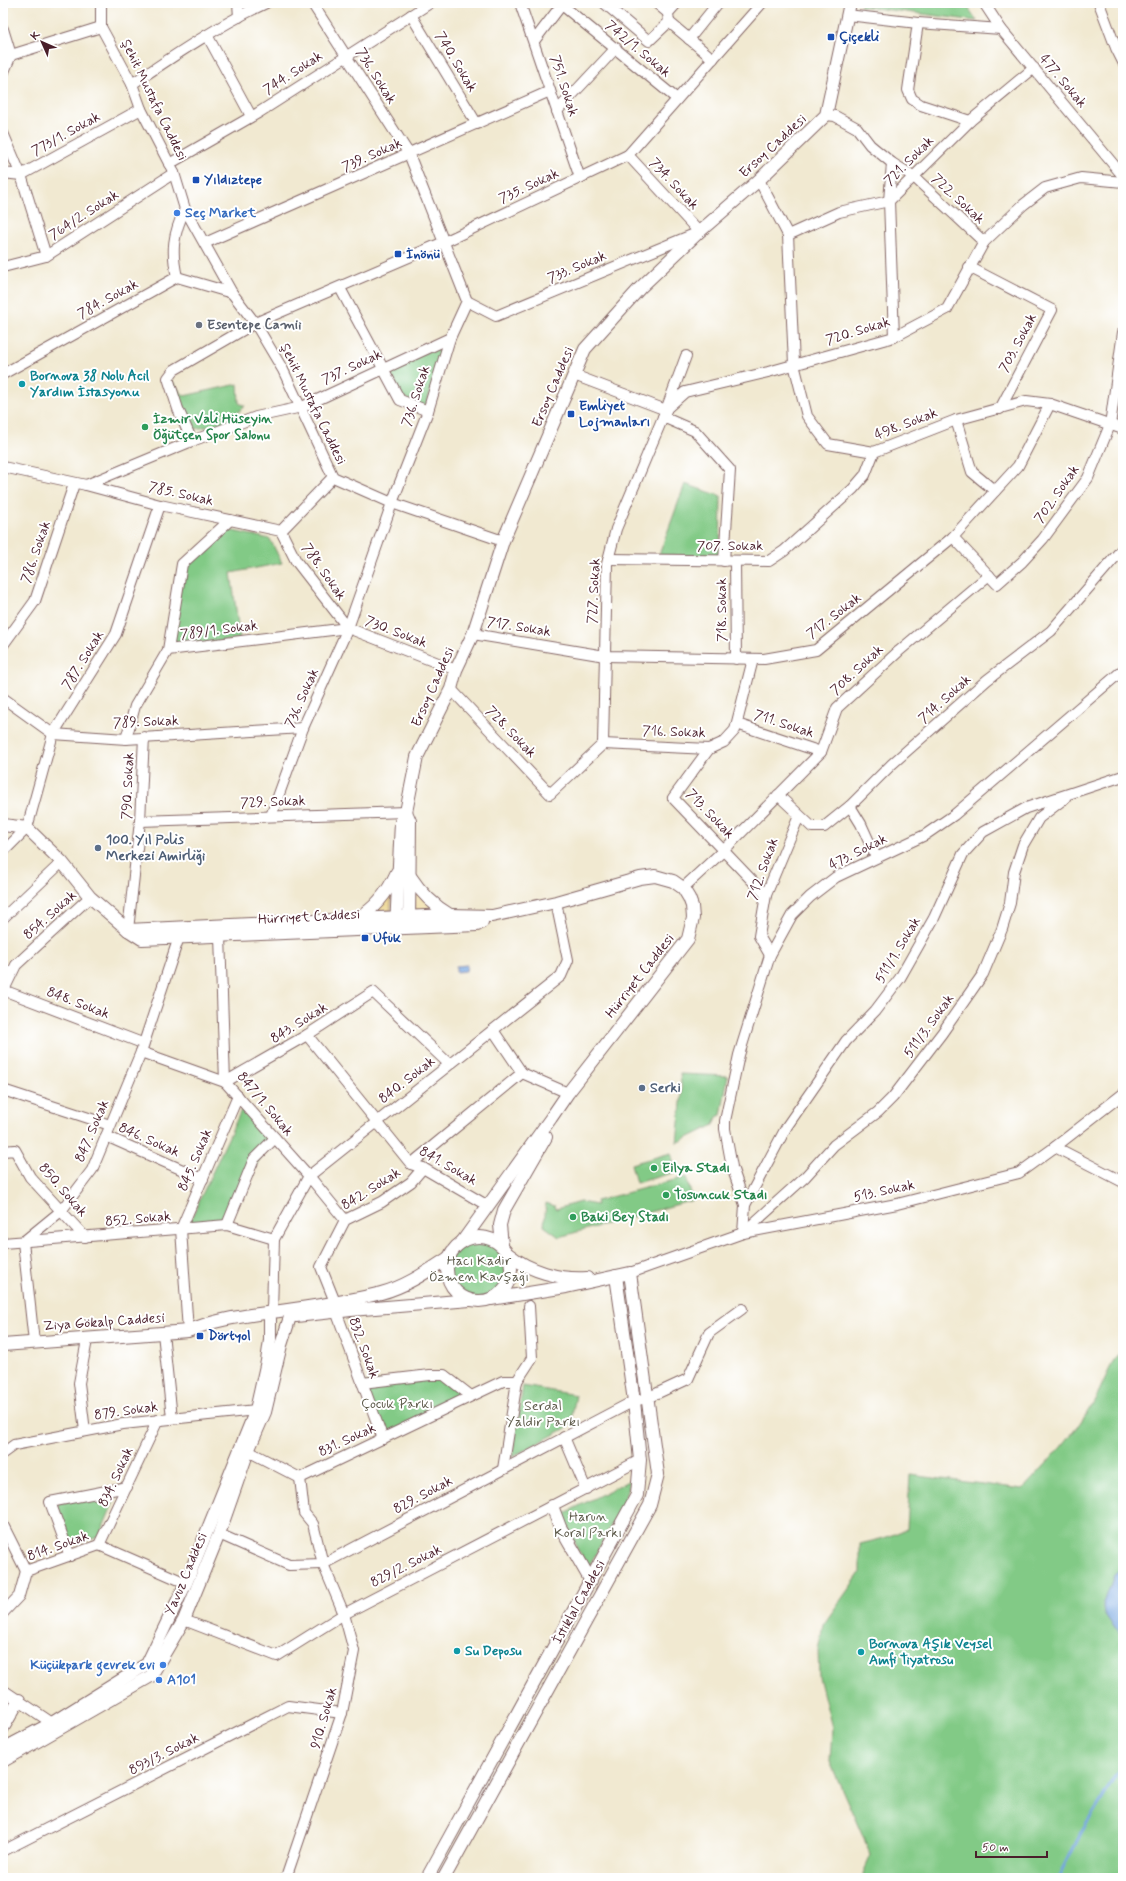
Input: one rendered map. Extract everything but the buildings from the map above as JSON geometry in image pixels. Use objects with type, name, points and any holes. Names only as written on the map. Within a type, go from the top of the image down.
[{"type":"main road","name":"Ersoy Caddesi","points":[[403,922],[398,869],[401,822],[406,812],[417,757],[451,689],[456,670],[473,634],[503,541],[585,349],[640,288],[699,232],[759,180],[826,115],[849,9]]},
{"type":"main road","name":"Ersoy Caddesi","points":[[403,922],[410,876],[410,820],[406,812]]},
{"type":"main road","points":[[3,825],[27,828]]},
{"type":"main road","name":"Hürriyet Caddesi","points":[[27,828],[62,862],[90,897],[128,930],[142,939],[220,936],[403,922],[450,915],[492,916],[556,902],[640,878],[655,876],[673,881],[683,888],[692,906],[693,918],[688,939],[568,1093],[552,1118]]},
{"type":"main road","name":"Ersoy Caddesi","points":[[355,919],[369,910],[383,896],[392,883],[398,869]]},
{"type":"main road","points":[[410,876],[423,895],[439,909],[450,915]]},
{"type":"main road","name":"Hürriyet Caddesi","points":[[128,930],[355,919],[477,925],[492,916]]},
{"type":"main road","points":[[552,1118],[462,1242],[454,1249],[448,1258],[446,1269],[448,1279],[453,1289],[460,1296],[480,1302],[566,1287],[630,1273]]},
{"type":"main road","points":[[491,1299],[500,1294],[507,1285],[511,1275],[511,1264],[499,1234],[502,1216],[546,1137],[552,1118]]},
{"type":"main road","points":[[462,1242],[472,1237],[493,1239],[518,1262],[541,1272],[564,1277],[584,1278],[616,1276]]},
{"type":"main road","points":[[342,1306],[382,1293],[420,1276],[448,1258]]},
{"type":"main road","name":"İstiklal Caddesi","points":[[444,1878],[650,1505],[658,1474],[630,1273]]},
{"type":"main road","name":"İstiklal Caddesi","points":[[427,1878],[638,1495],[640,1460],[634,1401],[616,1276]]},
{"type":"main road","points":[[342,1306],[470,1300]]},
{"type":"main road","name":"Ziya Gökalp Caddesi","points":[[3,1345],[88,1340],[188,1331],[205,1324],[342,1306]]},
{"type":"main road","name":"Yavuz Caddesi","points":[[3,1749],[55,1727],[151,1676],[184,1620],[219,1534],[248,1451],[265,1412],[290,1313]]},
{"type":"main road","name":"Yavuz Caddesi","points":[[3,1761],[147,1664],[186,1583],[256,1410],[267,1361],[271,1315]]},
{"type":"main road","points":[[552,1506],[560,1526],[590,1581]]},
{"type":"main road","points":[[3,1728],[19,1700]]},
{"type":"street","name":"Şehit Mustafa Caddesi","points":[[101,3],[101,27],[132,84],[140,109],[172,168],[185,209],[232,293],[255,323],[283,370],[302,407],[333,477],[392,503],[503,541]]},
{"type":"street","points":[[238,3],[239,17]]},
{"type":"street","points":[[132,84],[206,35],[266,3]]},
{"type":"street","name":"736. Sokak","points":[[271,816],[303,728],[348,628],[392,503],[428,411],[450,338],[467,301],[409,154],[312,3]]},
{"type":"street","name":"744. Sokak","points":[[172,168],[251,116],[430,3]]},
{"type":"street","name":"751. Sokak","points":[[520,3],[534,40],[580,178]]},
{"type":"street","points":[[604,3],[649,41],[668,18],[677,3]]},
{"type":"street","points":[[656,3],[668,18],[689,39],[713,59]]},
{"type":"street","points":[[689,39],[718,3]]},
{"type":"street","name":"735. Sokak","points":[[192,441],[178,409],[168,378],[177,369],[255,323],[340,288],[444,242],[628,155],[762,3]]},
{"type":"street","name":"477. Sokak","points":[[984,3],[1001,29],[1123,176]]},
{"type":"street","points":[[1099,3],[1116,48],[1123,62]]},
{"type":"street","points":[[534,40],[562,4]]},
{"type":"street","name":"742/1. Sokak","points":[[562,4],[677,99]]},
{"type":"street","points":[[849,9],[918,23],[1001,29]]},
{"type":"street","name":"740. Sokak","points":[[411,15],[477,124]]},
{"type":"street","points":[[918,23],[908,90],[912,98],[921,105],[970,121]]},
{"type":"street","points":[[11,55],[101,27]]},
{"type":"street","points":[[3,29],[11,55],[3,74]]},
{"type":"street","points":[[206,35],[251,116]]},
{"type":"street","points":[[557,111],[616,48]]},
{"type":"street","name":"721. Sokak","points":[[894,337],[889,201],[970,121],[1034,68]]},
{"type":"street","name":"739. Sokak","points":[[205,243],[550,91]]},
{"type":"street","name":"773/1. Sokak","points":[[21,175],[140,109]]},
{"type":"street","name":"722. Sokak","points":[[826,115],[834,116],[857,128],[870,145],[892,163],[913,176],[984,242]]},
{"type":"street","points":[[3,133],[21,175],[46,256]]},
{"type":"street","name":"734. Sokak","points":[[628,155],[699,232]]},
{"type":"street","points":[[788,235],[840,212],[889,201],[892,163]]},
{"type":"street","name":"764/2. Sokak","points":[[3,268],[46,256],[172,168]]},
{"type":"street","points":[[3,172],[21,175]]},
{"type":"street","name":"720. Sokak","points":[[664,413],[685,392],[894,337],[947,309],[984,242],[1023,205],[1045,188],[1081,178],[1123,182]]},
{"type":"street","name":"498. Sokak","points":[[759,180],[788,235],[794,364],[807,416],[828,444],[874,452],[956,420],[1026,401],[1050,404],[1123,429]]},
{"type":"street","points":[[185,209],[177,224],[172,257],[177,277],[232,293]]},
{"type":"street","name":"733. Sokak","points":[[467,301],[496,316],[699,232]]},
{"type":"street","name":"703. Sokak","points":[[969,267],[1052,310],[1000,409]]},
{"type":"street","name":"784. Sokak","points":[[3,374],[177,277]]},
{"type":"street","points":[[340,288],[400,400],[428,411]]},
{"type":"street","name":"702. Sokak","points":[[989,575],[997,584],[1022,562],[1038,545],[1088,478],[1110,425],[1123,332]]},
{"type":"street","name":"737. Sokak","points":[[86,485],[192,441],[256,417],[302,407],[382,368],[450,338]]},
{"type":"street","name":"727. Sokak","points":[[604,744],[608,559],[616,529],[686,356]]},
{"type":"street","points":[[574,375],[664,413],[695,431],[730,470],[724,561]]},
{"type":"street","name":"717. Sokak","points":[[473,634],[605,656],[764,659],[816,650],[953,537],[1018,466],[1050,404]]},
{"type":"street","points":[[956,420],[972,472],[995,490]]},
{"type":"street","name":"707. Sokak","points":[[608,559],[769,561],[784,551],[853,489],[865,475],[874,452]]},
{"type":"street","name":"785. Sokak","points":[[3,467],[74,484],[86,485],[160,505],[281,531]]},
{"type":"street","points":[[281,531],[333,477]]},
{"type":"street","name":"786. Sokak","points":[[3,645],[34,601],[74,484]]},
{"type":"street","name":"787. Sokak","points":[[27,828],[53,734],[116,634],[160,505]]},
{"type":"street","points":[[168,650],[182,564],[230,520]]},
{"type":"street","name":"788. Sokak","points":[[281,531],[296,561],[348,628]]},
{"type":"street","points":[[953,537],[989,575]]},
{"type":"street","name":"714. Sokak","points":[[778,795],[812,827],[824,827],[850,806],[892,764],[982,684],[1051,631],[1123,548]]},
{"type":"street","name":"718. Sokak","points":[[735,561],[736,659]]},
{"type":"street","name":"708. Sokak","points":[[683,888],[724,850],[821,752],[837,708],[899,651],[989,575]]},
{"type":"street","name":"789/1. Sokak","points":[[126,739],[134,706],[168,650],[348,628]]},
{"type":"street","name":"730. Sokak","points":[[348,628],[456,670]]},
{"type":"street","name":"716. Sokak","points":[[604,744],[709,749],[724,742],[735,730],[753,659]]},
{"type":"street","name":"473. Sokak","points":[[743,1233],[745,1205],[732,1167],[725,1129],[725,1121],[739,1055],[770,955],[792,915],[810,897],[836,877],[925,835],[954,815],[1122,671]]},
{"type":"street","name":"728. Sokak","points":[[451,689],[550,794],[604,744]]},
{"type":"street","points":[[3,698],[53,734]]},
{"type":"street","name":"711. Sokak","points":[[737,724],[821,752]]},
{"type":"street","name":"789. Sokak","points":[[53,734],[126,739],[303,728]]},
{"type":"street","name":"790. Sokak","points":[[128,930],[140,821],[144,737]]},
{"type":"street","name":"713. Sokak","points":[[709,749],[673,798],[766,895]]},
{"type":"street","name":"511/1. Sokak","points":[[745,1205],[787,1126],[846,1041],[875,1010],[900,978],[934,918],[963,854],[983,832],[1026,808],[1123,776]]},
{"type":"street","name":"511/3. Sokak","points":[[743,1233],[805,1177],[834,1145],[878,1112],[893,1097],[942,1033],[983,974],[1002,929],[1010,903],[1014,872],[1023,846],[1039,818],[1072,793]]},
{"type":"street","points":[[850,806],[861,824],[876,857]]},
{"type":"street","name":"729. Sokak","points":[[140,821],[406,812]]},
{"type":"street","name":"712. Sokak","points":[[770,955],[759,936],[766,895],[799,816]]},
{"type":"street","points":[[3,852],[27,828]]},
{"type":"street","points":[[3,918],[62,862]]},
{"type":"street","name":"854. Sokak","points":[[3,991],[16,965],[90,897]]},
{"type":"street","name":"840. Sokak","points":[[271,1315],[274,1239],[309,1176],[561,976],[568,960],[556,902]]},
{"type":"street","name":"847/1. Sokak","points":[[220,936],[226,1082],[309,1176],[345,1220]]},
{"type":"street","name":"847. Sokak","points":[[23,1242],[61,1211],[92,1170],[142,1047],[179,938]]},
{"type":"street","name":"848. Sokak","points":[[3,991],[142,1047]]},
{"type":"street","name":"843. Sokak","points":[[226,1082],[308,1035],[373,992],[449,1064]]},
{"type":"street","points":[[493,1030],[522,1073],[568,1093]]},
{"type":"street","name":"841. Sokak","points":[[308,1035],[411,1164],[423,1168],[488,1206]]},
{"type":"street","points":[[142,1047],[226,1082]]},
{"type":"street","name":"842. Sokak","points":[[411,1164],[522,1073]]},
{"type":"street","points":[[3,1090],[110,1125]]},
{"type":"street","name":"513. Sokak","points":[[630,1273],[743,1233],[897,1204],[1019,1173],[1123,1094]]},
{"type":"street","name":"845. Sokak","points":[[188,1331],[181,1229],[238,1096]]},
{"type":"street","name":"846. Sokak","points":[[106,1136],[203,1179]]},
{"type":"street","points":[[227,1226],[254,1159],[275,1138]]},
{"type":"street","points":[[1055,1147],[1123,1182]]},
{"type":"street","name":"850. Sokak","points":[[3,1151],[15,1150],[30,1177],[85,1237]]},
{"type":"street","name":"842. Sokak","points":[[342,1306],[321,1267],[345,1220],[382,1202],[410,1182],[423,1168]]},
{"type":"street","name":"852. Sokak","points":[[3,1243],[227,1226],[274,1239]]},
{"type":"street","points":[[23,1242],[34,1342]]},
{"type":"street","points":[[273,1292],[290,1313]]},
{"type":"street","name":"832. Sokak","points":[[342,1306],[362,1383],[383,1439]]},
{"type":"street","points":[[503,1469],[517,1382],[532,1358],[529,1306]]},
{"type":"street","name":"829. Sokak","points":[[219,1534],[289,1565],[323,1564],[634,1401],[647,1398],[688,1379],[708,1333],[742,1309]]},
{"type":"street","points":[[163,1333],[172,1418]]},
{"type":"street","points":[[85,1431],[79,1383],[88,1340]]},
{"type":"street","points":[[362,1383],[430,1375],[444,1375],[471,1396]]},
{"type":"street","name":"831. Sokak","points":[[300,1478],[503,1381],[517,1382]]},
{"type":"street","name":"879. Sokak","points":[[3,1453],[14,1445],[123,1424],[256,1410]]},
{"type":"street","name":"834. Sokak","points":[[99,1545],[158,1420]]},
{"type":"street","points":[[564,1437],[586,1489]]},
{"type":"street","points":[[248,1451],[300,1478]]},
{"type":"street","name":"829/2. Sokak","points":[[184,1620],[277,1656],[344,1614],[640,1460]]},
{"type":"street","name":"910. Sokak","points":[[286,1878],[342,1713],[354,1651],[344,1614],[323,1564],[313,1524],[304,1513],[300,1478]]},
{"type":"street","points":[[70,1556],[50,1502],[127,1487]]},
{"type":"street","points":[[3,1525],[26,1571]]},
{"type":"street","points":[[99,1545],[186,1583]]},
{"type":"street","name":"814. Sokak","points":[[3,1613],[19,1596],[26,1571],[99,1545]]},
{"type":"street","points":[[3,1690],[55,1727]]},
{"type":"street","name":"893/3. Sokak","points":[[3,1851],[288,1706],[342,1713]]},
{"type":"green space","points":[[861,3],[965,3],[977,21],[860,6]]},
{"type":"green space","points":[[444,344],[426,407],[402,397],[386,370]]},
{"type":"green space","points":[[170,379],[184,396],[238,384],[239,403],[245,406],[225,424],[188,430]]},
{"type":"green space","points":[[685,484],[721,496],[720,556],[659,555]]},
{"type":"green space","points":[[224,529],[270,539],[282,563],[231,573],[240,639],[170,648],[184,567]]},
{"type":"green space","points":[[680,1074],[728,1076],[721,1115],[717,1117],[714,1125],[677,1143],[682,1093]]},
{"type":"green space","points":[[243,1106],[271,1139],[223,1223],[188,1225]]},
{"type":"green space","name":"Eilya Stadı","points":[[671,1153],[676,1172],[636,1183],[631,1164]]},
{"type":"green space","points":[[686,1177],[693,1200],[559,1237],[544,1226],[546,1203],[555,1206],[556,1209],[580,1202],[597,1205],[596,1201]]},
{"type":"green space","name":"Hacı Kadir Özmen Kavşağı","points":[[473,1237],[485,1237],[502,1246],[509,1257],[511,1269],[509,1281],[502,1292],[485,1301],[473,1301],[461,1296],[452,1287],[447,1275],[447,1263],[452,1251],[461,1242]]},
{"type":"green space","points":[[1123,1348],[1123,1878],[861,1878],[871,1855],[830,1762],[832,1728],[819,1677],[818,1650],[823,1625],[860,1573],[860,1544],[884,1538],[907,1529],[910,1475],[1023,1489],[1060,1448],[1085,1416],[1096,1398],[1106,1375]]},
{"type":"green space","name":"Çocuk Parkı","points":[[444,1375],[471,1396],[383,1439],[362,1383]]},
{"type":"green space","name":"Serdal Yaldir Parkı","points":[[523,1386],[576,1395],[570,1426],[512,1457]]},
{"type":"green space","name":"Harun Koral Parkı","points":[[630,1480],[624,1501],[588,1568],[561,1515]]},
{"type":"green space","points":[[117,1494],[99,1537],[72,1545],[57,1503]]},
{"type":"sand","points":[[413,885],[436,910],[414,910]]},
{"type":"sand","points":[[391,887],[391,911],[373,911]]},
{"type":"water","points":[[467,965],[466,971],[456,972],[456,966]]},
{"type":"water","points":[[1123,1568],[1123,1634],[1113,1626],[1104,1613],[1103,1606],[1114,1575]]},
{"type":"waterway","points":[[1059,1878],[1081,1833],[1123,1764]]},
{"type":"place","name":"Çiçekli","points":[[831,37]]},
{"type":"place","name":"Yıldıztepe","points":[[196,180]]},
{"type":"place","name":"Seç Market","points":[[177,213]]},
{"type":"place","name":"İnönü","points":[[398,254]]},
{"type":"place","name":"Esentepe Camii","points":[[199,325]]},
{"type":"place","name":"Bornova 38 Nolu Acil Yardım İstasyonu","points":[[22,384]]},
{"type":"place","name":"Emliyet Lojmanları","points":[[571,414]]},
{"type":"place","name":"İzmir Vali Hüseyin Öğütçen Spor Salonu","points":[[145,427]]},
{"type":"place","name":"100. Yıl Polis Merkezi Amirliği","points":[[98,848]]},
{"type":"place","name":"Ufuk","points":[[365,938]]},
{"type":"place","name":"Serki","points":[[642,1088]]},
{"type":"place","name":"Eilya Stadı","points":[[654,1168]]},
{"type":"place","name":"Tosuncuk Stadı","points":[[666,1195]]},
{"type":"place","name":"Baki Bey Stadı","points":[[573,1217]]},
{"type":"place","name":"Dörtyol","points":[[200,1336]]},
{"type":"place","name":"Su Deposu","points":[[457,1651]]},
{"type":"place","name":"Bornova Aşık Veysel Amfi Tiyatrosu","points":[[861,1652]]},
{"type":"place","name":"Küçükpark gevrek evi","points":[[163,1665]]},
{"type":"place","name":"A101","points":[[159,1680]]}]
